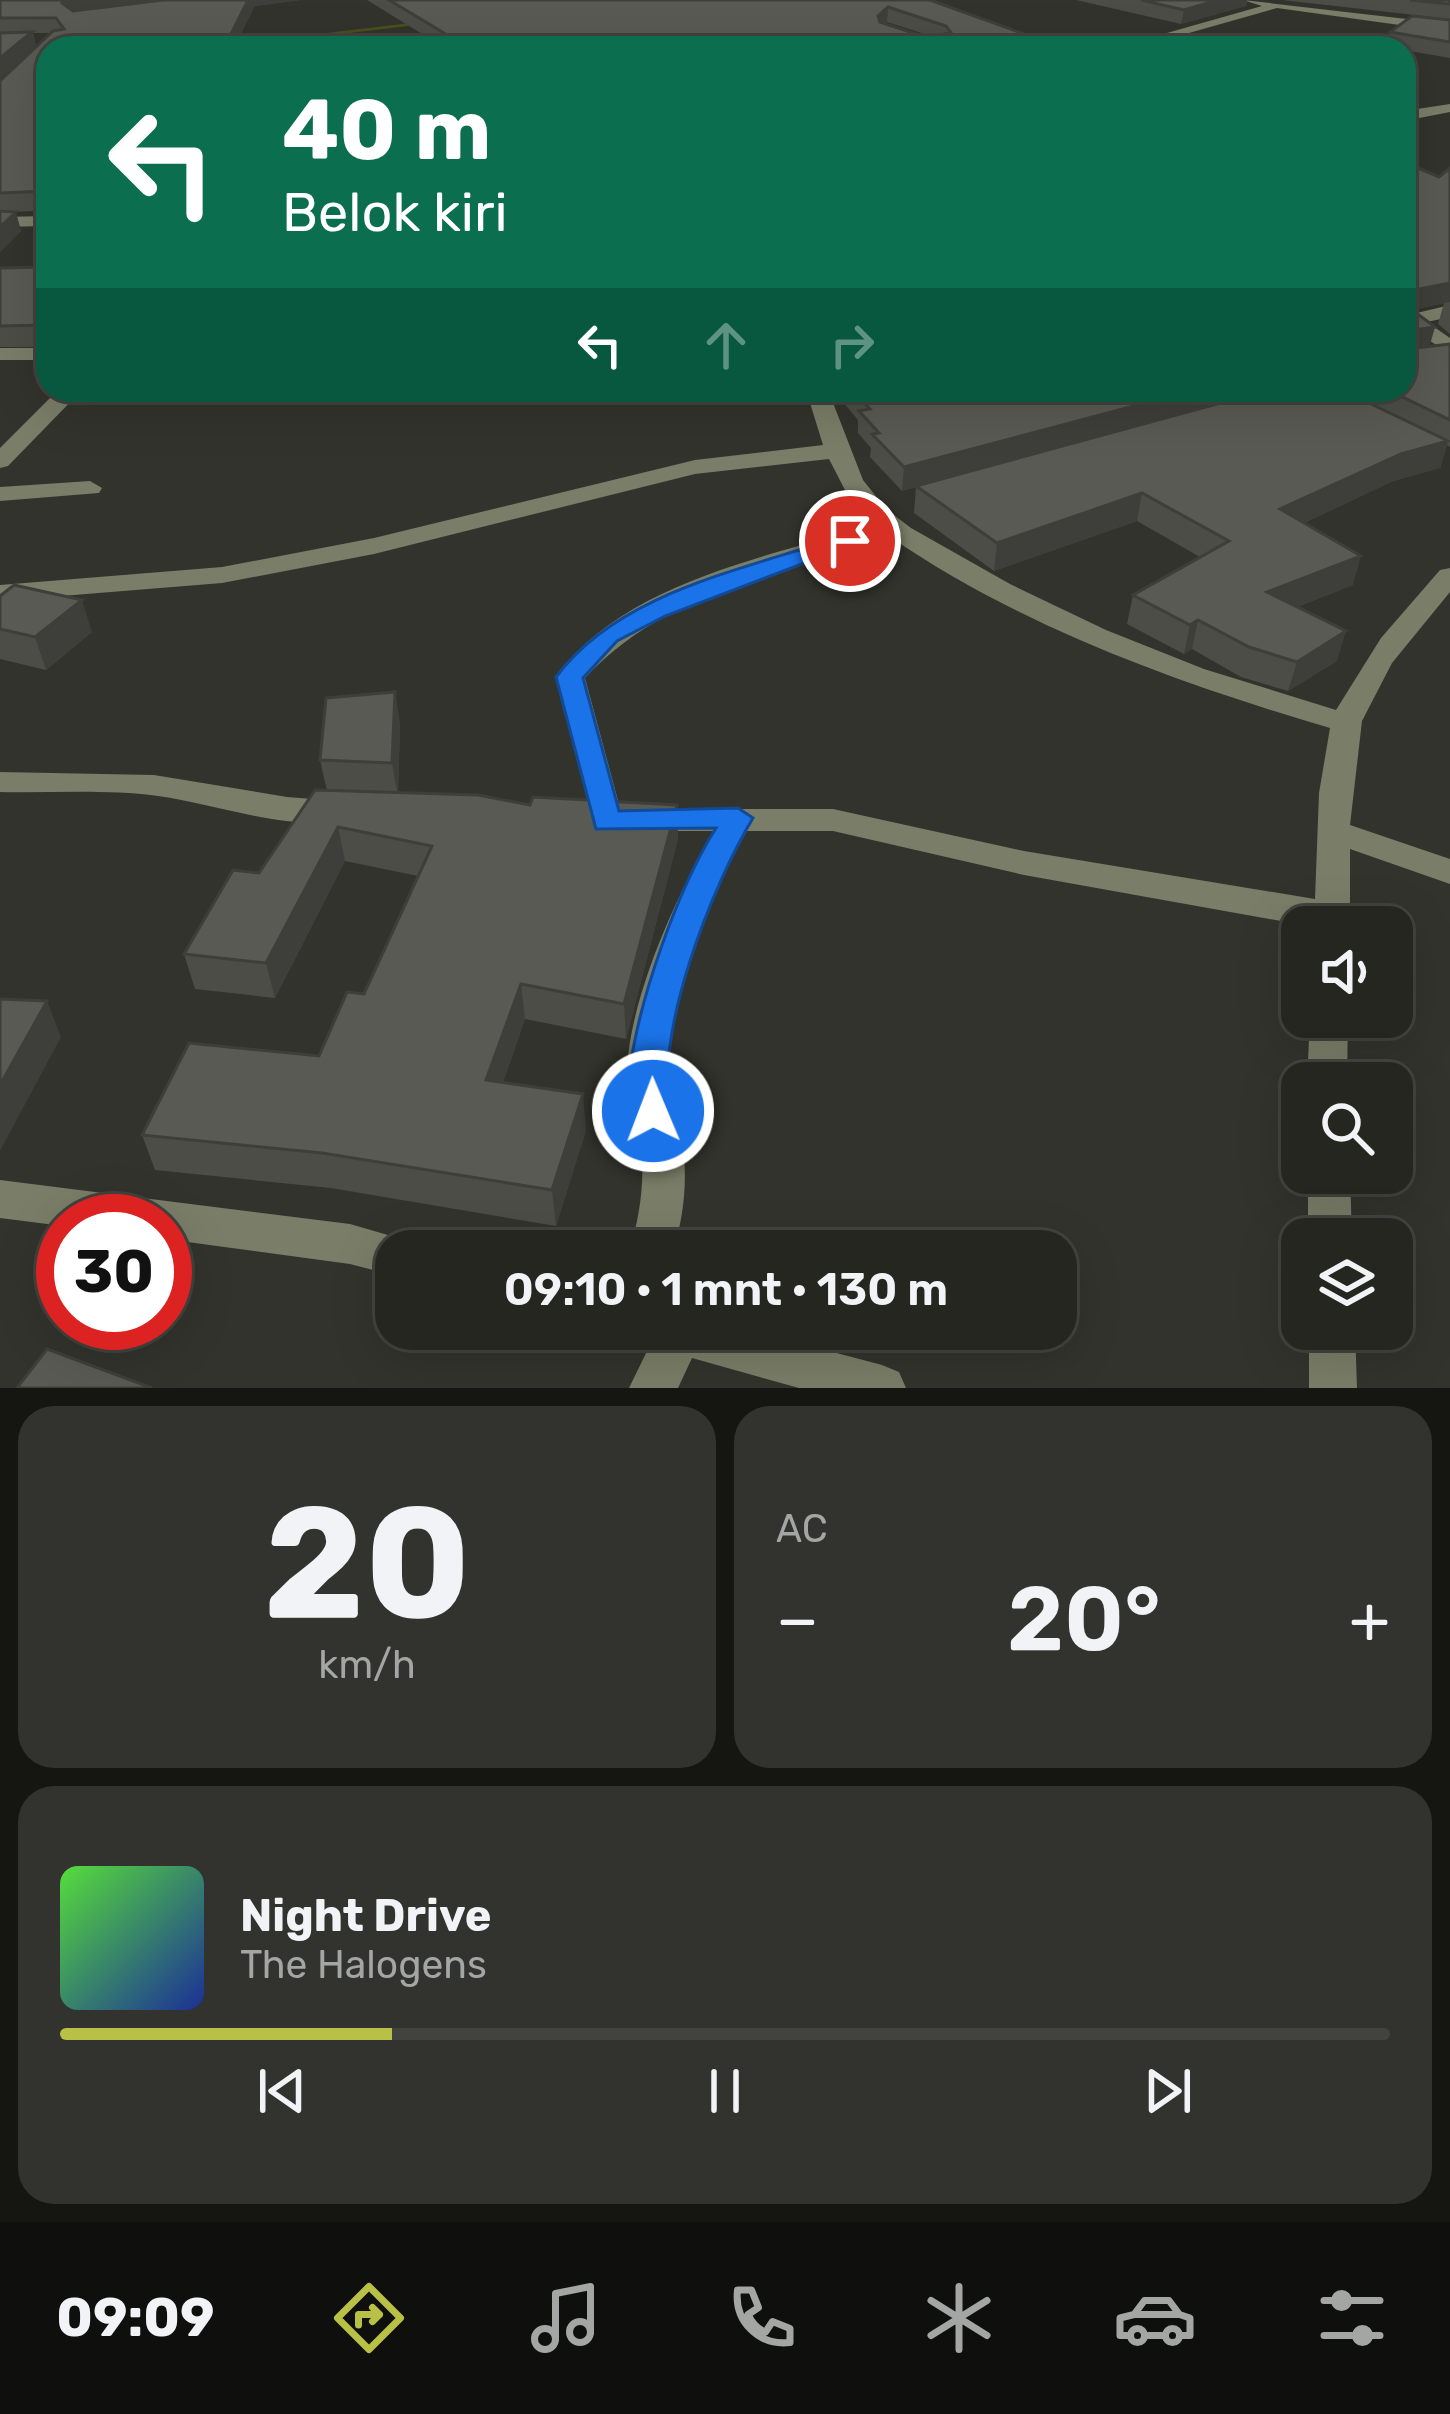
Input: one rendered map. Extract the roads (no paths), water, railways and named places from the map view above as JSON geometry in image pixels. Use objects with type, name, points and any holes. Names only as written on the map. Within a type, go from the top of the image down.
[{"type":"street","points":[[1249,0],[1450,28]]},
{"type":"street","points":[[1164,36],[1280,4],[1312,0]]},
{"type":"street","points":[[1416,114],[1450,108]]},
{"type":"street","points":[[0,222],[36,221]]},
{"type":"street","points":[[1416,319],[1450,311]]},
{"type":"street","points":[[1416,325],[1442,354]]},
{"type":"street","points":[[0,354],[36,354]]},
{"type":"street","points":[[0,461],[59,402]]},
{"type":"street","points":[[821,402],[837,451],[889,514],[1024,605],[1227,691],[1346,723]]},
{"type":"street","points":[[0,593],[222,575],[397,541],[694,467],[837,451]]},
{"type":"street","points":[[0,494],[90,488]]},
{"type":"street","points":[[607,821],[570,677],[586,656],[608,635],[656,610],[889,514]]},
{"type":"street","points":[[1332,906],[1334,831],[1346,723],[1376,669],[1450,577]]},
{"type":"street","points":[[0,782],[154,784],[287,808],[378,812]]},
{"type":"street","points":[[560,818],[833,820],[1024,863],[1281,911]]},
{"type":"street","points":[[659,1230],[661,1142],[646,1081],[690,920],[714,856],[738,818]]},
{"type":"street","points":[[1334,831],[1450,872]]},
{"type":"street","points":[[0,1199],[375,1251]]},
{"type":"street","points":[[653,1388],[666,1350]]},
{"type":"street","points":[[742,1350],[881,1388]]},
{"type":"street","points":[[1332,1350],[1333,1388]]},
{"type":"waterway","points":[[310,36],[448,20],[429,0]]}]
